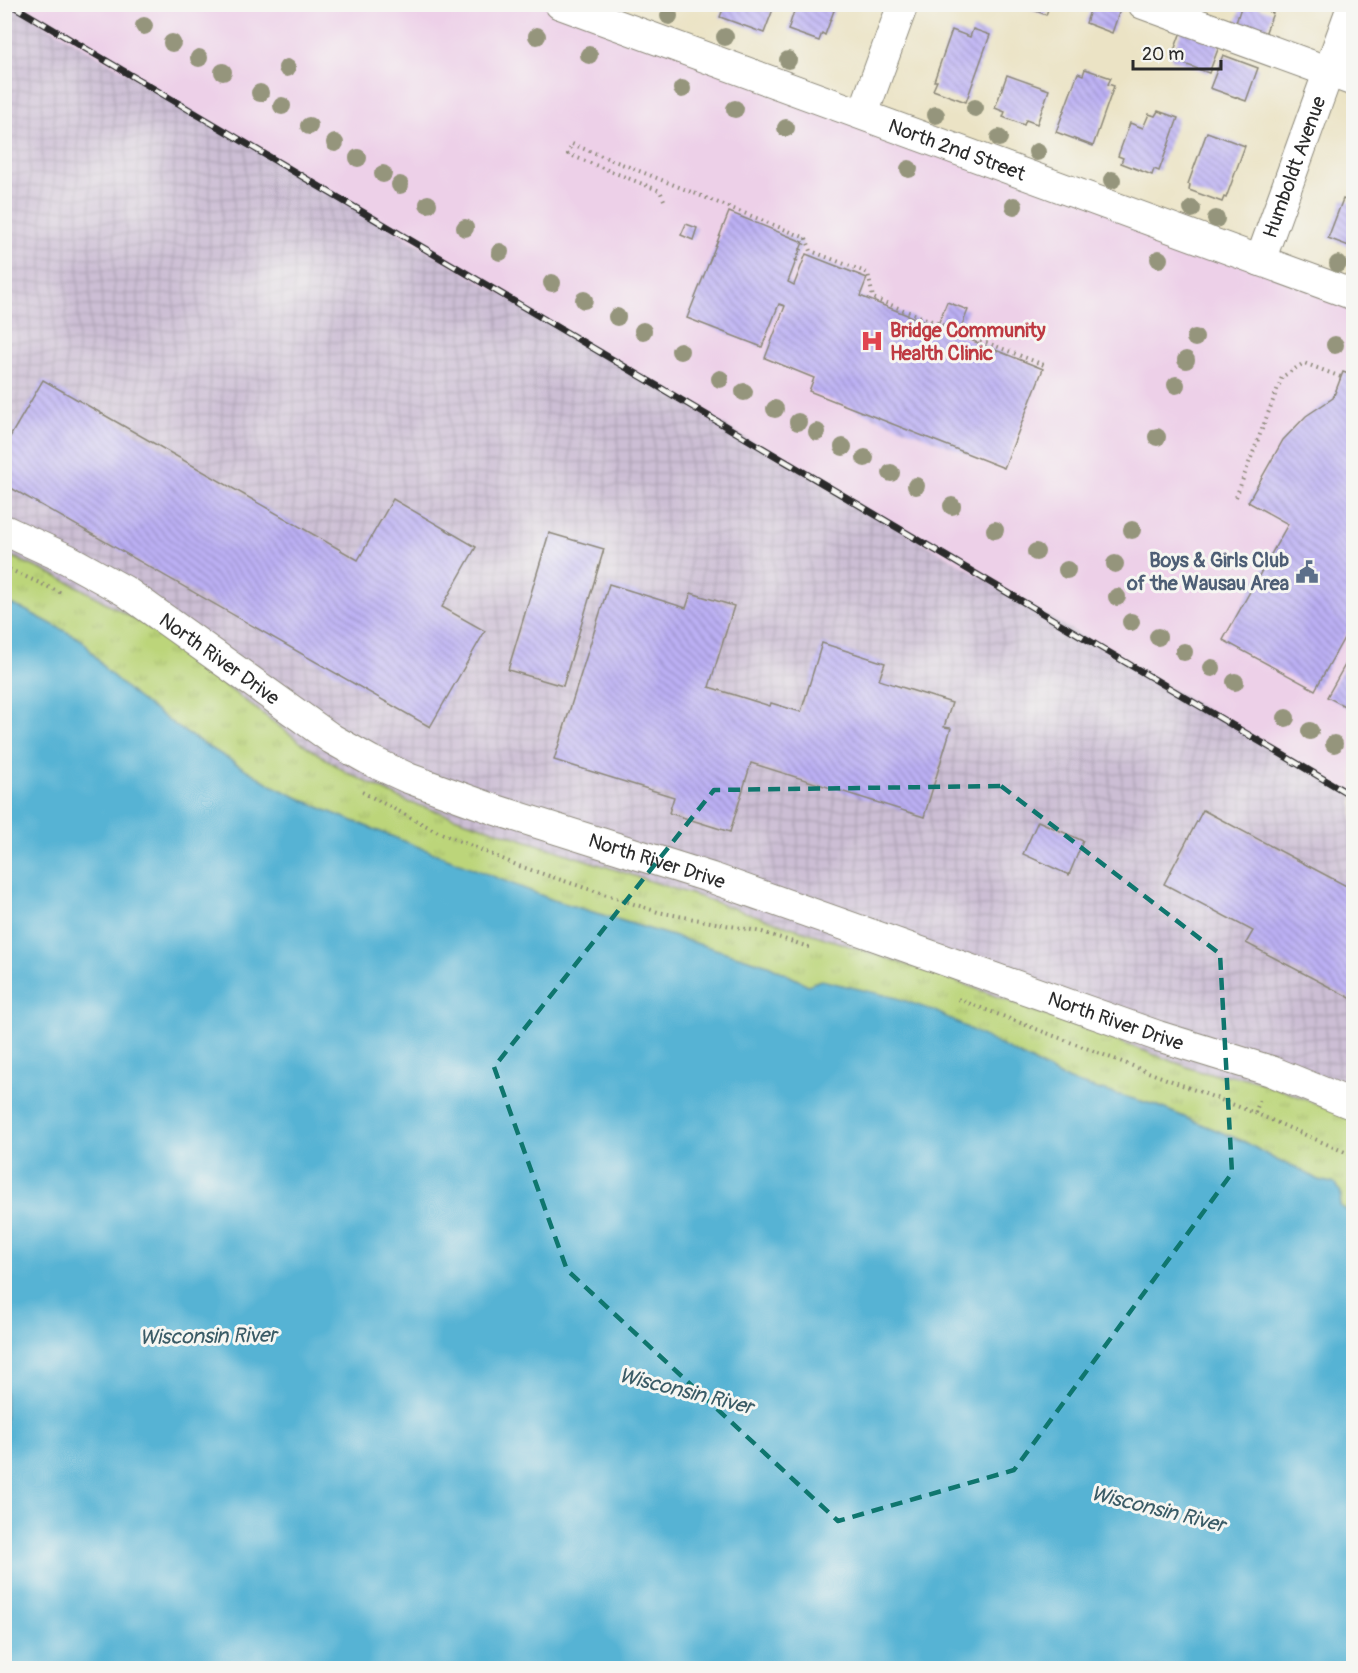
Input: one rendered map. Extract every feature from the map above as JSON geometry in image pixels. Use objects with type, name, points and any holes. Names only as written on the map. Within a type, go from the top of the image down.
[{"type":"street","name":"North 2nd Street","points":[[560,4],[1353,296]]},
{"type":"street","points":[[863,114],[903,4]]},
{"type":"street","points":[[1143,4],[1341,77]]},
{"type":"street","name":"Humboldt Avenue","points":[[1260,261],[1341,77],[1353,4]]},
{"type":"street","name":"North River Drive","points":[[4,530],[67,559],[125,591],[332,739],[408,778],[495,810],[712,878],[1158,1036],[1271,1071],[1353,1105]]},
{"type":"path","points":[[664,200],[660,191],[568,154],[572,144],[806,238],[811,251],[868,273],[873,298],[1044,365]]},
{"type":"path","points":[[796,261],[806,238]]},
{"type":"path","points":[[864,287],[871,289]]},
{"type":"path","points":[[1236,497],[1282,377],[1304,363],[1341,377]]},
{"type":"highlighted area","points":[[1001,786],[1220,954],[1232,1173],[1014,1470],[838,1521],[567,1270],[494,1067],[714,790]]},
{"type":"shaded area","points":[[10,4],[1353,796],[1353,1119],[1246,1079],[1198,1071],[944,977],[408,802],[346,772],[300,742],[143,624],[75,585],[5,553],[4,5]]},
{"type":"shaded area","points":[[10,5],[559,5],[1353,298],[1353,796]]},
{"type":"green space","points":[[4,553],[75,585],[143,624],[300,742],[346,772],[408,802],[944,977],[1198,1071],[1262,1083],[1353,1119],[1353,1216],[1340,1206],[1341,1193],[1336,1184],[1318,1180],[1245,1142],[1155,1105],[1069,1081],[1036,1063],[897,998],[808,985],[768,965],[553,900],[325,810],[275,787],[189,735],[136,697],[106,670],[82,640],[5,602]]},
{"type":"water","name":"Wisconsin River","points":[[5,602],[82,640],[106,670],[136,697],[189,735],[275,787],[325,810],[553,900],[768,965],[808,985],[821,980],[897,998],[937,1012],[1069,1081],[1155,1105],[1245,1142],[1318,1180],[1336,1184],[1341,1193],[1340,1206],[1354,1216],[1353,1668],[5,1668]]},
{"type":"building","points":[[725,4],[775,4],[764,33],[720,17]]},
{"type":"building","points":[[999,4],[1013,4],[1011,9]]},
{"type":"building","points":[[1019,4],[1050,4],[1046,15]]},
{"type":"building","points":[[1092,4],[1114,4],[1121,7],[1112,33],[1086,23]]},
{"type":"building","points":[[1242,4],[1250,4],[1273,13],[1264,37],[1235,26]]},
{"type":"building","points":[[796,5],[836,5],[825,35],[822,33],[819,41],[788,30]]},
{"type":"building","points":[[973,29],[990,35],[966,102],[933,90],[952,30],[970,37]]},
{"type":"building","points":[[1182,29],[1220,44],[1209,73],[1171,59]]},
{"type":"building","points":[[1223,55],[1258,68],[1246,101],[1210,88]]},
{"type":"building","points":[[1085,69],[1111,78],[1108,84],[1114,86],[1093,146],[1056,132],[1078,73],[1083,75]]},
{"type":"building","points":[[1007,75],[1049,90],[1037,124],[1026,120],[1024,125],[1003,117],[1005,112],[995,108]]},
{"type":"building","points":[[1158,111],[1178,118],[1159,171],[1154,169],[1152,175],[1121,163],[1123,158],[1118,156],[1130,123],[1143,128],[1149,114],[1155,116]]},
{"type":"building","points":[[1207,132],[1245,146],[1226,198],[1224,197],[1222,202],[1189,190],[1190,185],[1188,184]]},
{"type":"building","points":[[1343,199],[1354,203],[1354,248],[1328,238]]},
{"type":"building","name":"Bridge Community Health Clinic","points":[[729,212],[803,242],[788,282],[794,285],[806,254],[867,278],[860,296],[937,327],[947,302],[968,310],[958,335],[1043,369],[1004,468],[809,391],[814,378],[765,358],[785,306],[779,304],[762,347],[687,318]]},
{"type":"building","points":[[686,224],[697,228],[693,240],[681,235]]},
{"type":"building","name":"Boys & Girls Club of the Wausau Area","points":[[1343,372],[1354,376],[1354,620],[1315,690],[1223,640],[1288,524],[1248,502],[1283,440],[1306,416],[1333,398]]},
{"type":"building","points":[[43,380],[358,560],[393,499],[476,547],[442,607],[485,631],[430,727],[4,484],[4,447]]},
{"type":"building","points":[[549,533],[604,549],[563,686],[508,670]]},
{"type":"building","points":[[609,584],[686,608],[691,593],[734,606],[709,687],[770,706],[771,703],[801,712],[822,643],[885,663],[879,680],[952,703],[944,727],[951,728],[924,817],[751,763],[730,832],[669,813],[674,797],[554,760]]},
{"type":"building","points":[[1354,649],[1354,711],[1327,697]]},
{"type":"building","points":[[1203,810],[1354,890],[1354,1000],[1246,943],[1253,931],[1164,884]]},
{"type":"building","points":[[1038,821],[1083,841],[1069,875],[1023,854]]},
{"type":"railway","points":[[10,4],[1354,797]]},
{"type":"place","name":"Bridge Community Health Clinic","points":[[872,341]]},
{"type":"place","name":"Boys & Girls Club of the Wausau Area","points":[[1307,572]]}]
